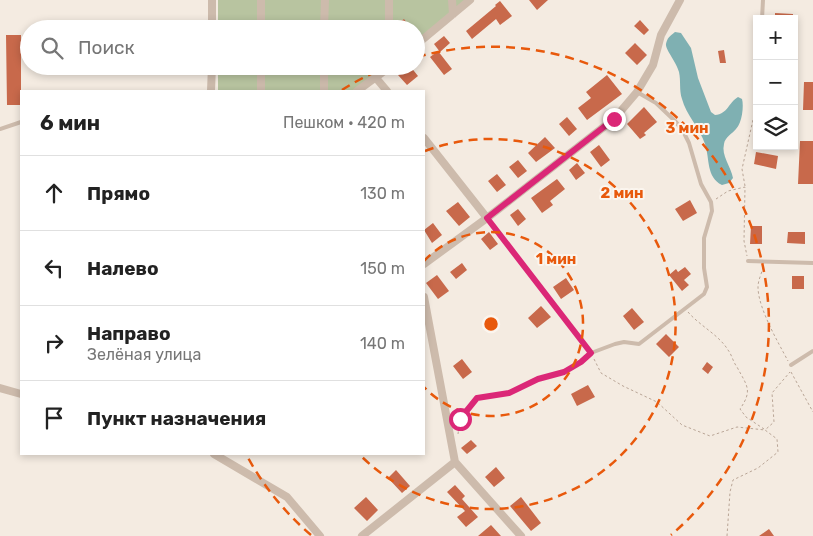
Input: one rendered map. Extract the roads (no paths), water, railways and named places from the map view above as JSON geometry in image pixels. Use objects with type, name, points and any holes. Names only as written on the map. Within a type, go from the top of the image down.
[{"type":"street","points":[[212,0],[212,20]]},
{"type":"street","points":[[262,0],[262,20]]},
{"type":"street","points":[[324,20],[325,0]]},
{"type":"street","points":[[389,0],[389,20]]},
{"type":"street","points":[[452,0],[453,14]]},
{"type":"street","points":[[425,37],[470,0]]},
{"type":"street","points":[[425,263],[487,218],[614,119],[637,92],[653,65],[660,35],[680,0]]},
{"type":"street","points":[[211,90],[212,75]]},
{"type":"street","points":[[262,75],[262,90]]},
{"type":"street","points":[[324,75],[324,90]]},
{"type":"street","points":[[358,90],[380,75]]},
{"type":"street","points":[[376,78],[386,90]]},
{"type":"street","points":[[425,139],[487,218]]},
{"type":"street","points":[[425,302],[455,462],[521,536]]},
{"type":"street","points":[[0,388],[20,394]]},
{"type":"street","points":[[216,455],[287,497],[320,536]]},
{"type":"street","points":[[362,536],[455,462]]},
{"type":"lane","points":[[762,15],[763,0]]},
{"type":"lane","points":[[487,218],[591,353],[624,342],[639,344],[704,294],[707,287],[704,268],[704,238],[712,211],[711,202],[701,184],[689,143],[684,133],[676,122],[656,103],[637,92]]},
{"type":"lane","points":[[0,129],[20,122]]},
{"type":"lane","points":[[748,261],[813,263]]},
{"type":"lane","points":[[790,365],[813,350]]},
{"type":"water","points":[[675,32],[681,33],[691,48],[698,78],[711,112],[715,115],[723,113],[738,97],[742,99],[743,110],[740,123],[726,139],[723,148],[733,178],[729,183],[722,185],[713,177],[703,138],[684,105],[679,72],[666,46],[666,42]]}]
